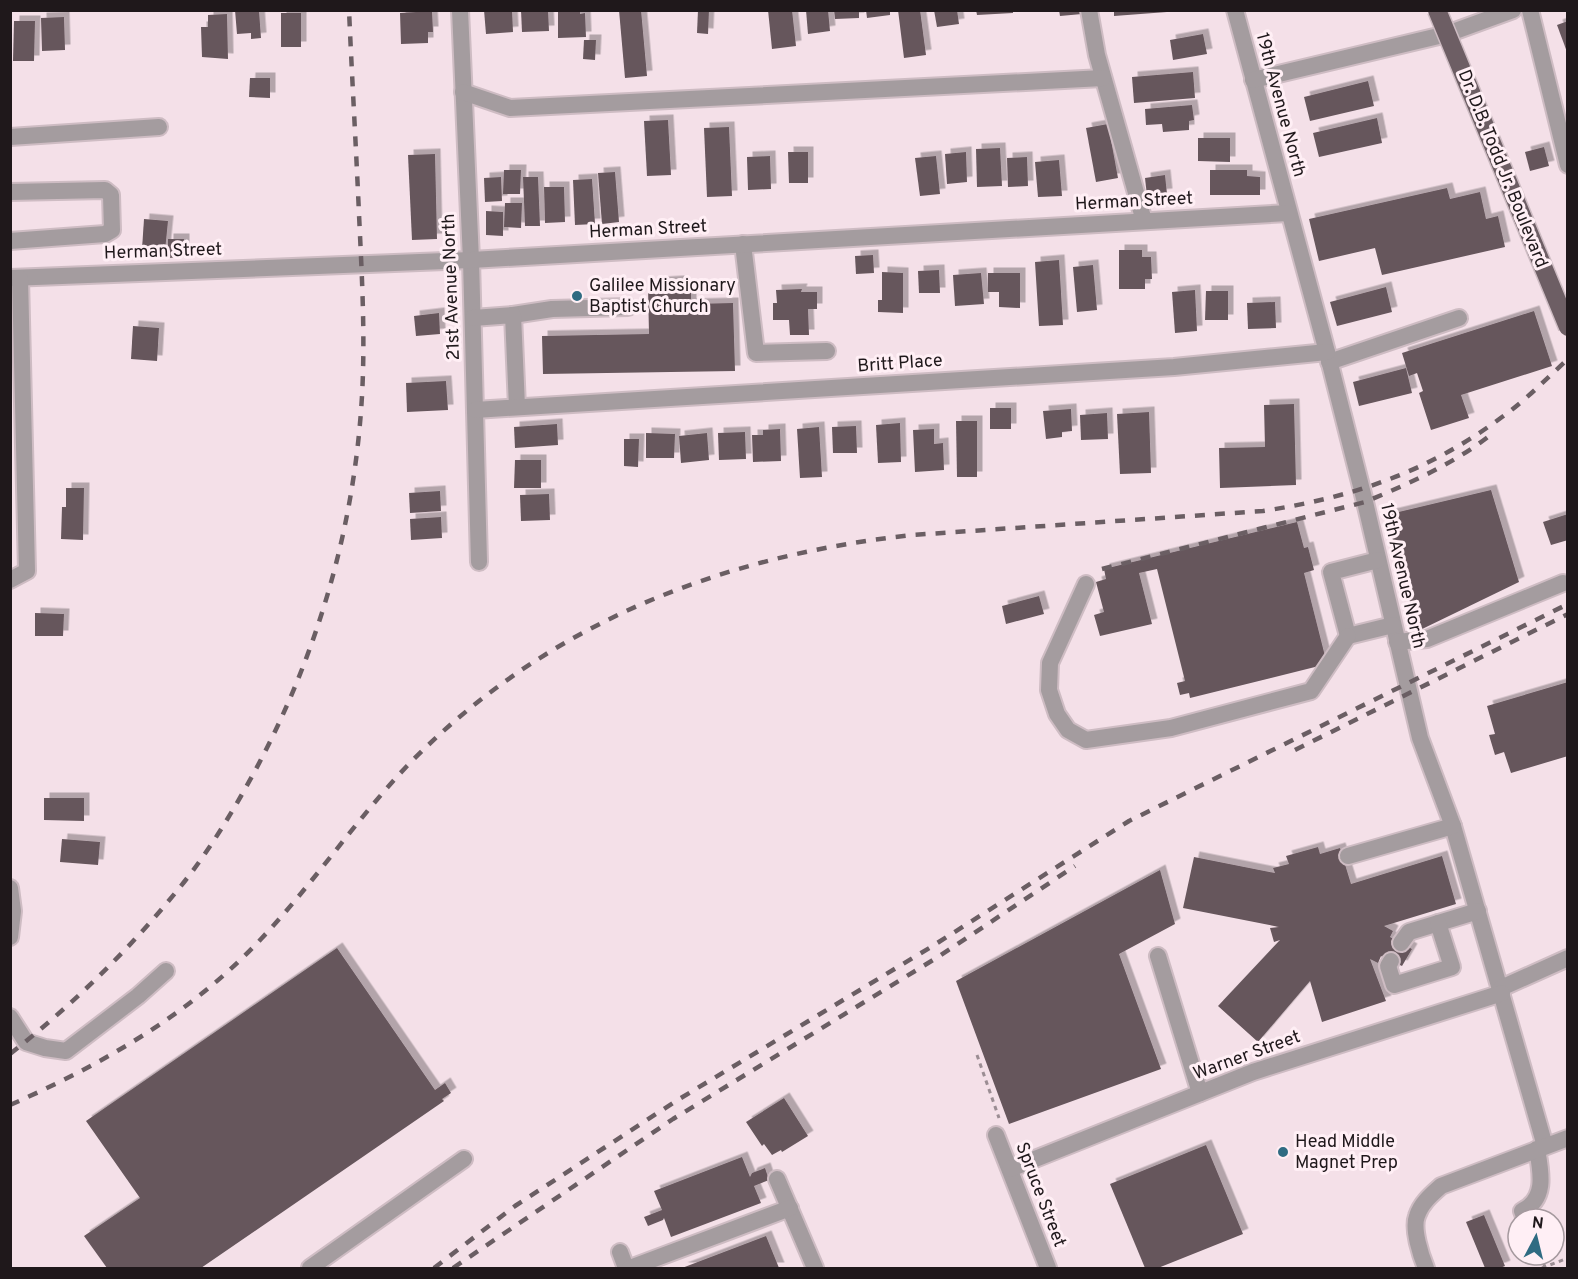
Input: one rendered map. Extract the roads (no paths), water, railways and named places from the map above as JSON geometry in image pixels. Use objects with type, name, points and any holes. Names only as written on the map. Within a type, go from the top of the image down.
[{"type":"main road","name":"Dr. D.B. Todd Jr. Boulevard","points":[[1437,10],[1568,327]]},
{"type":"street","name":"21st Avenue North","points":[[460,10],[473,318],[479,562]]},
{"type":"street","points":[[1089,10],[1103,78],[1144,221]]},
{"type":"street","name":"19th Avenue North","points":[[1235,10],[1328,357],[1420,738],[1453,826],[1501,991],[1541,1148],[1541,1185],[1530,1207]]},
{"type":"street","points":[[1253,80],[1447,34],[1513,10]]},
{"type":"street","points":[[1530,10],[1568,165]]},
{"type":"street","points":[[464,92],[510,108],[1103,78]]},
{"type":"street","points":[[10,137],[159,127]]},
{"type":"street","points":[[10,192],[105,190],[111,195],[112,231],[105,234],[10,240]]},
{"type":"street","name":"Herman Street","points":[[15,278],[471,260],[1288,213]]},
{"type":"street","points":[[743,244],[756,353],[827,351]]},
{"type":"street","points":[[10,580],[27,571],[17,434],[15,278]]},
{"type":"street","points":[[473,318],[552,309],[628,307]]},
{"type":"street","points":[[513,315],[517,407]]},
{"type":"street","name":"Britt Place","points":[[475,410],[1328,357],[1459,318]]},
{"type":"street","points":[[1086,584],[1050,663],[1048,690],[1057,714],[1068,730],[1086,741],[1171,728],[1311,691],[1348,636],[1331,572],[1378,560]]},
{"type":"street","points":[[1348,636],[1395,633],[1427,639],[1563,583]]},
{"type":"street","points":[[1348,856],[1453,826]]},
{"type":"street","points":[[10,888],[13,911],[10,937]]},
{"type":"street","points":[[1401,943],[1409,932],[1478,911]]},
{"type":"street","points":[[1391,961],[1388,966],[1394,985],[1452,967],[1438,923]]},
{"type":"street","points":[[1158,956],[1200,1093]]},
{"type":"street","name":"Warner Street","points":[[1010,1169],[1293,1058],[1501,991],[1568,958]]},
{"type":"street","points":[[10,1017],[26,1042],[66,1051],[138,996],[166,971]]},
{"type":"street","name":"Spruce Street","points":[[999,1130],[1010,1169],[1048,1269]]},
{"type":"street","points":[[1426,1269],[1419,1252],[1416,1217],[1426,1199],[1441,1186],[1568,1138]]},
{"type":"street","points":[[310,1269],[464,1159]]},
{"type":"street","points":[[777,1179],[815,1269]]},
{"type":"street","points":[[620,1252],[628,1269],[790,1208]]},
{"type":"railway","points":[[10,1054],[55,1017],[118,957],[157,914],[203,857],[234,808],[265,751],[287,705],[323,610],[348,512],[361,411],[362,288],[349,10]]},
{"type":"railway","points":[[10,1105],[112,1054],[176,1013],[206,990],[261,939],[388,787],[460,716],[517,673],[576,636],[638,606],[704,580],[771,560],[841,545],[912,535],[1263,511],[1359,490],[1418,467],[1474,436],[1511,410],[1568,359]]},
{"type":"railway","points":[[1102,569],[1365,502],[1447,463],[1493,433]]},
{"type":"railway","points":[[434,1268],[515,1206],[676,1101],[931,947],[1129,821],[1568,604]]},
{"type":"railway","points":[[1295,750],[1568,614]]},
{"type":"railway","points":[[453,1268],[673,1119],[938,957],[1075,866]]},
{"type":"place","name":"Galilee Missionary Baptist Church","points":[[577,296]]},
{"type":"place","name":"Head Middle Magnet Prep","points":[[1283,1152]]}]
